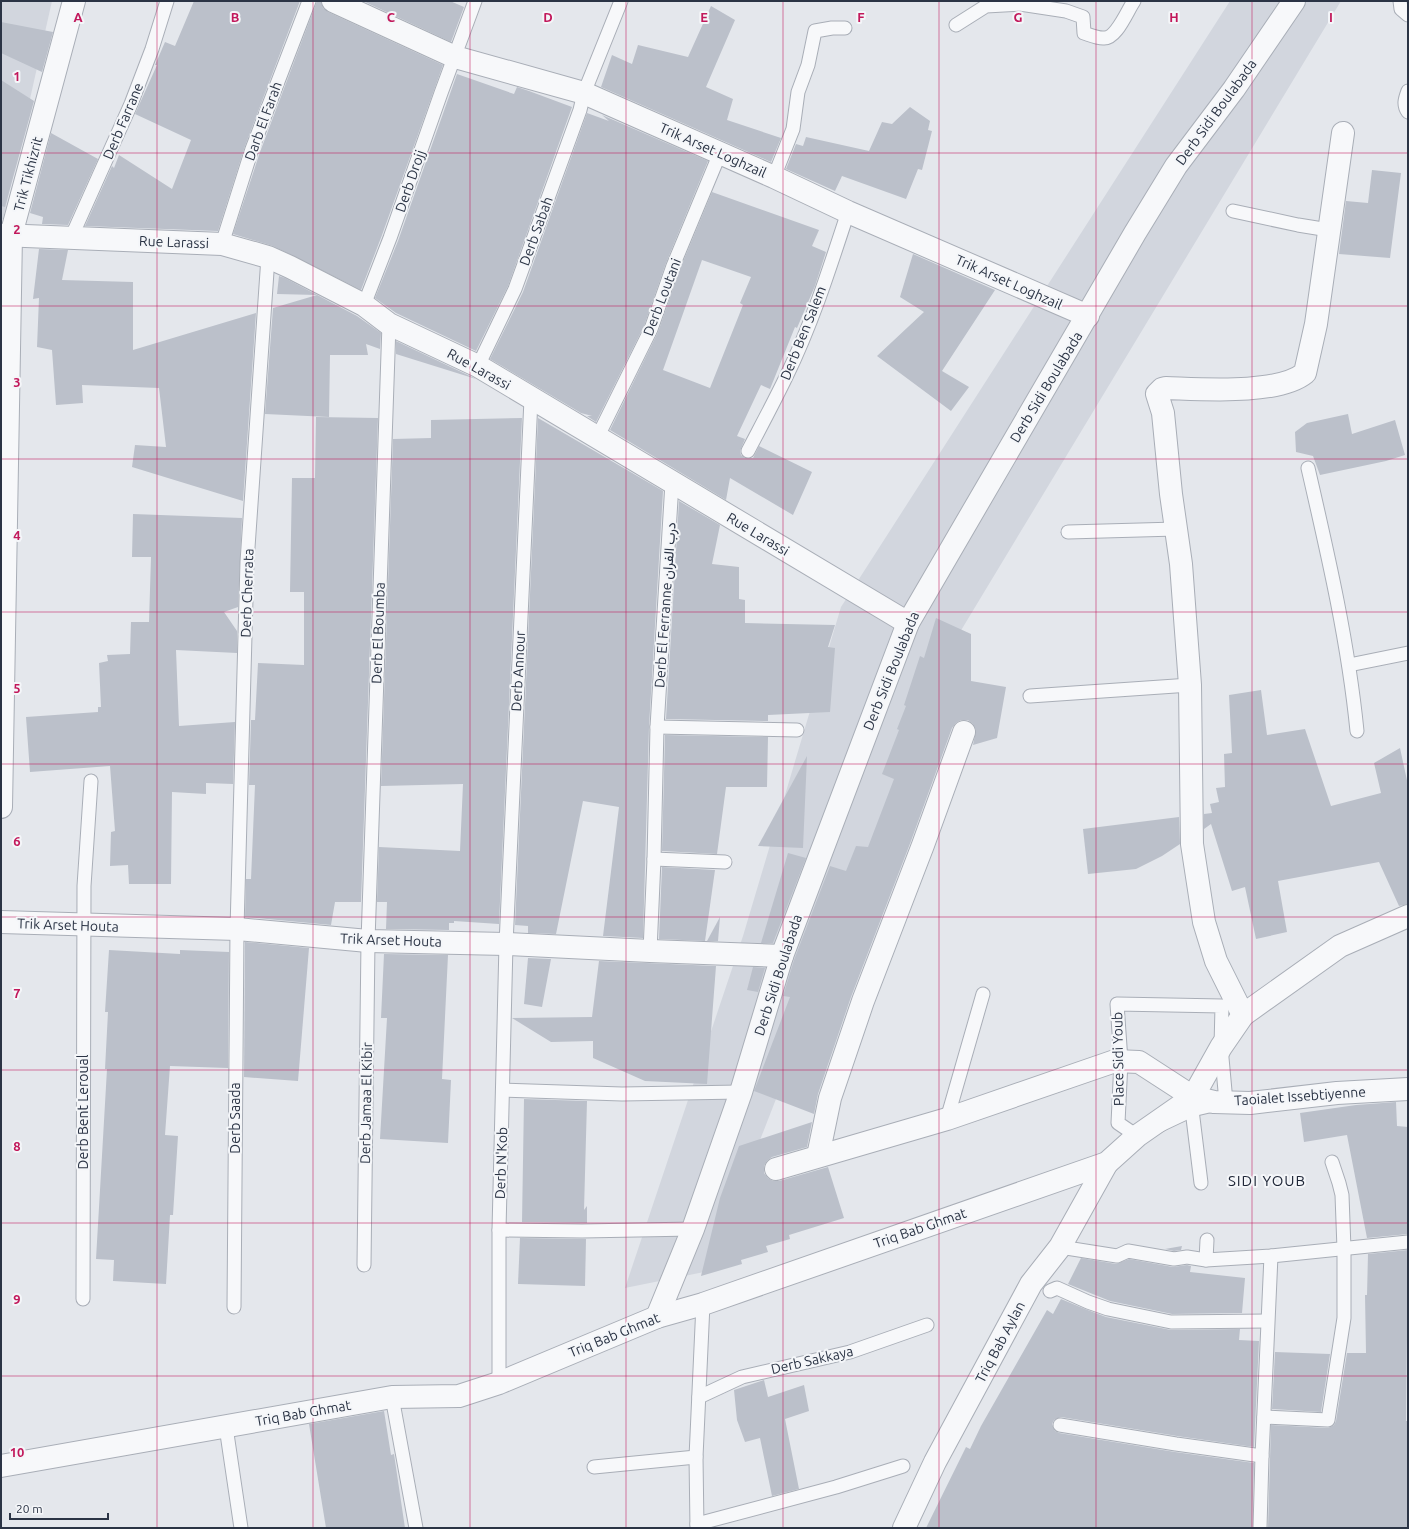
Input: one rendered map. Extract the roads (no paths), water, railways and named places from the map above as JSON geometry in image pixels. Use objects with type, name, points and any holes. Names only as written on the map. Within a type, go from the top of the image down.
[{"type":"street","name":"Trik Tikhizrit","points":[[1,807],[6,235],[74,1]]},
{"type":"street","name":"Trik Arset Loghzail","points":[[333,1],[455,57],[584,92],[720,152],[848,212],[1088,316]]},
{"type":"street","name":"Derb Sidi Boulabada","points":[[657,1317],[693,1229],[741,1092],[782,956],[908,623],[1135,233],[1176,166],[1234,89],[1294,1]]},
{"type":"street","points":[[1243,1015],[1216,961],[1204,922],[1192,844],[1190,685],[1181,564],[1163,413],[1157,397],[1158,392],[1166,388],[1252,389],[1294,380],[1305,373],[1316,324],[1343,133]]},
{"type":"street","name":"Rue Larassi","points":[[6,235],[222,244],[268,257],[364,305],[389,324],[478,366],[908,623]]},
{"type":"street","points":[[818,1156],[830,1098],[863,1001],[923,845],[964,732]]},
{"type":"street","points":[[1193,1104],[1221,1047],[1243,1015],[1340,946],[1408,916]]},
{"type":"street","name":"Trik Arset Houta","points":[[1,922],[83,926],[237,929],[368,941],[506,944],[782,956]]},
{"type":"street","name":"Taoialet Issebtiyenne","points":[[776,1169],[947,1119],[1115,1061],[1139,1062],[1193,1104],[1214,1102],[1250,1103],[1337,1093],[1408,1089]]},
{"type":"street","name":"Triq Bab Ghmat","points":[[1,1466],[226,1428],[392,1397],[459,1396],[499,1383],[657,1317],[703,1304],[1107,1163],[1137,1136],[1193,1104]]},
{"type":"street","name":"Triq Bab Aylan","points":[[904,1528],[935,1462],[1031,1284],[1060,1246],[1107,1163]]},
{"type":"lane","name":"Derb Farrane","points":[[71,238],[131,104],[152,49],[167,1]]},
{"type":"lane","name":"Darb El Farah","points":[[222,244],[252,149],[309,1]]},
{"type":"lane","name":"Derb Drojj","points":[[364,305],[390,238],[475,1]]},
{"type":"lane","name":"Derb Sabah","points":[[478,366],[515,289],[580,110],[584,92],[620,1]]},
{"type":"lane","points":[[1400,1],[1401,9],[1408,14]]},
{"type":"lane","points":[[956,25],[986,6],[1020,4],[1066,11],[1083,18],[1084,33],[1104,39],[1118,29],[1131,5]]},
{"type":"lane","points":[[774,177],[793,129],[798,92],[808,65],[815,32],[832,28],[845,28]]},
{"type":"lane","points":[[1408,91],[1405,107],[1408,112]]},
{"type":"lane","name":"Derb Loutani","points":[[597,438],[652,329],[673,266],[720,152]]},
{"type":"lane","points":[[1233,211],[1329,230]]},
{"type":"lane","name":"Derb Ben Salem","points":[[748,451],[792,363],[830,267],[848,212]]},
{"type":"lane","name":"Derb Cherrata","points":[[237,929],[247,562],[268,257]]},
{"type":"lane","name":"Derb El Boumba","points":[[368,941],[389,324]]},
{"type":"lane","name":"Derb Annour","points":[[506,944],[531,399]]},
{"type":"lane","points":[[1308,468],[1332,573],[1350,665],[1357,731]]},
{"type":"lane","name":"Derb El Ferranne درب الفران","points":[[650,951],[657,727],[672,483]]},
{"type":"lane","points":[[1068,532],[1176,529]]},
{"type":"lane","points":[[1350,665],[1408,653]]},
{"type":"lane","points":[[1030,696],[1190,685]]},
{"type":"lane","points":[[657,727],[797,730]]},
{"type":"lane","name":"Derb Bent Leroual","points":[[83,1299],[83,926],[84,880],[91,781]]},
{"type":"lane","points":[[654,859],[725,862]]},
{"type":"lane","name":"Derb Saada","points":[[234,1307],[237,929]]},
{"type":"lane","name":"Derb Jamaa El Kibir","points":[[364,1265],[368,941]]},
{"type":"lane","name":"Derb N'Kob","points":[[499,1383],[499,1230],[504,1090],[506,944]]},
{"type":"lane","points":[[947,1119],[983,994]]},
{"type":"lane","name":"Place Sidi Youb","points":[[1137,1136],[1118,1123],[1121,1061],[1118,1004],[1222,1006],[1221,1047],[1226,1102]]},
{"type":"lane","points":[[504,1090],[622,1094],[741,1092]]},
{"type":"lane","points":[[1193,1104],[1201,1183]]},
{"type":"lane","points":[[1264,1417],[1328,1420],[1344,1318],[1342,1195],[1340,1183],[1336,1177],[1332,1162]]},
{"type":"lane","points":[[499,1230],[582,1231],[693,1229]]},
{"type":"lane","points":[[1206,1260],[1207,1240]]},
{"type":"lane","points":[[1060,1246],[1117,1256],[1128,1251],[1174,1259],[1187,1257],[1206,1260],[1271,1256],[1408,1242]]},
{"type":"lane","points":[[1260,1528],[1267,1321],[1271,1256]]},
{"type":"lane","points":[[1050,1291],[1057,1288],[1108,1309],[1171,1322],[1267,1321]]},
{"type":"lane","points":[[703,1304],[696,1457],[697,1526],[836,1487],[903,1466]]},
{"type":"lane","name":"Derb Sakkaya","points":[[699,1397],[742,1377],[850,1352],[927,1325]]},
{"type":"lane","points":[[392,1397],[416,1528]]},
{"type":"lane","points":[[1060,1425],[1262,1456]]},
{"type":"lane","points":[[226,1428],[241,1528]]},
{"type":"lane","points":[[594,1468],[696,1457]]},
{"type":"district","name":"SIDI YOUB","points":[[1267,1180]]}]
